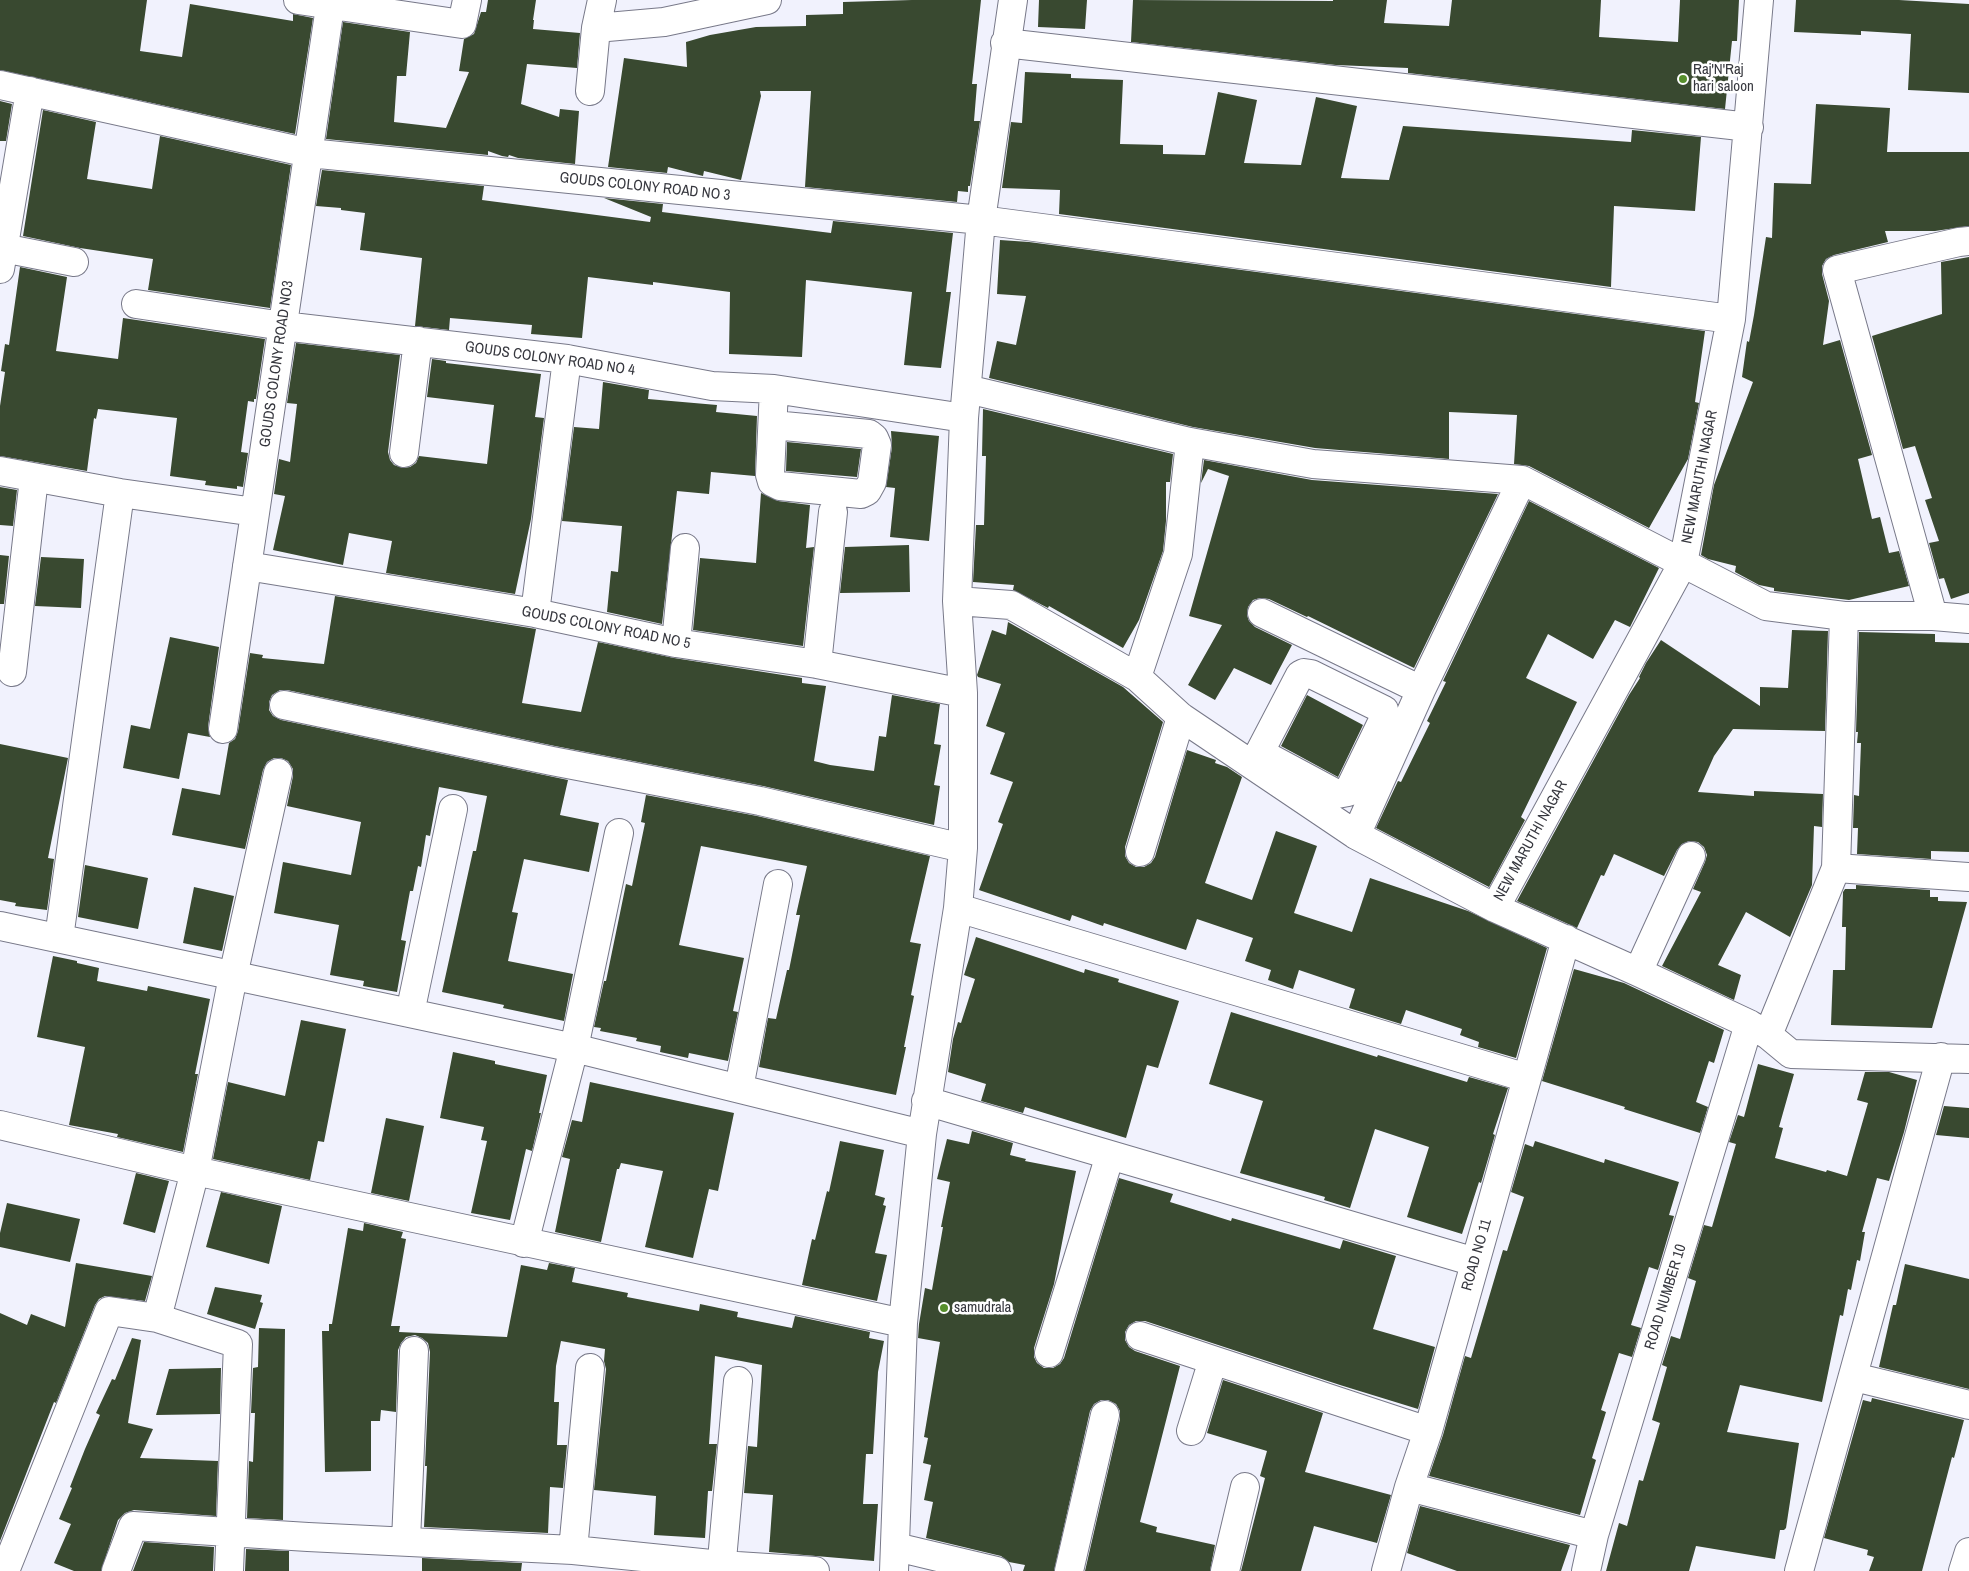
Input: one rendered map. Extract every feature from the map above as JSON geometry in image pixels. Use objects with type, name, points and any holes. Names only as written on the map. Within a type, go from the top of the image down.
[{"type":"street","points":[[298,0],[331,3],[462,24],[467,0]]},
{"type":"street","points":[[590,91],[596,28],[602,0]]},
{"type":"street","points":[[596,28],[664,22],[767,0]]},
{"type":"street","points":[[996,1571],[895,1559],[903,1323],[926,1101],[958,908],[963,848],[963,693],[957,601],[964,418],[981,220],[1005,43],[1013,0]]},
{"type":"street","name":"NEW MARUTHI NAGAR","points":[[1495,908],[1683,563],[1731,319],[1760,0]]},
{"type":"street","name":"GOUDS COLONY ROAD NO3","points":[[223,729],[331,3]]},
{"type":"street","points":[[1005,43],[1749,127]]},
{"type":"street","name":"GOUDS COLONY ROAD NO 3","points":[[0,85],[309,153],[981,220],[1731,319]]},
{"type":"street","points":[[30,91],[1,259],[74,262]]},
{"type":"street","points":[[1933,616],[1838,270],[1969,241]]},
{"type":"street","name":"GOUDS COLONY ROAD NO 4","points":[[136,304],[283,326],[566,359],[712,386],[774,389],[964,418]]},
{"type":"street","points":[[404,453],[418,341]]},
{"type":"street","points":[[535,613],[566,359]]},
{"type":"street","points":[[773,425],[869,434],[877,444],[872,482],[867,490],[861,494],[780,486],[772,482],[770,475],[774,389]]},
{"type":"street","points":[[967,389],[1190,442],[1313,464],[1522,480],[1766,606],[1844,616],[1933,616],[1969,619]]},
{"type":"street","points":[[828,430],[832,398]]},
{"type":"street","points":[[1137,677],[1178,554],[1190,442]]},
{"type":"street","points":[[0,472],[120,493],[255,512]]},
{"type":"street","points":[[12,672],[34,478]]},
{"type":"street","points":[[957,601],[1011,605],[1137,677],[1181,716],[1257,759],[1337,794],[1348,792],[1366,783],[1421,690],[1522,480]]},
{"type":"street","points":[[59,938],[120,493]]},
{"type":"street","points":[[817,664],[833,512]]},
{"type":"street","points":[[676,642],[685,548]]},
{"type":"street","name":"GOUDS COLONY ROAD NO 5","points":[[247,566],[535,613],[676,642],[817,664],[963,693]]},
{"type":"street","points":[[1262,613],[1421,690]]},
{"type":"street","points":[[1844,616],[1836,868],[1969,877]]},
{"type":"street","points":[[1257,759],[1300,675],[1304,673],[1311,674],[1384,710],[1384,718],[1366,783],[1356,835]]},
{"type":"street","points":[[284,705],[552,762],[760,801],[963,848]]},
{"type":"street","points":[[1140,852],[1181,716]]},
{"type":"street","points":[[1257,759],[1356,835],[1495,908],[1638,972],[1758,1029],[1791,1054],[1969,1058]]},
{"type":"street","points":[[157,1318],[196,1171],[234,976],[278,773]]},
{"type":"street","points":[[410,1013],[454,809]]},
{"type":"street","points":[[524,1243],[574,1048],[619,833]]},
{"type":"street","points":[[1638,972],[1691,856]]},
{"type":"street","name":"ROAD NUMBER 10","points":[[1586,1571],[1594,1535],[1758,1029],[1836,868]]},
{"type":"street","points":[[739,1088],[778,884]]},
{"type":"street","points":[[958,908],[1527,1078]]},
{"type":"street","points":[[0,926],[574,1048],[922,1134]]},
{"type":"street","name":"ROAD NO 11","points":[[1386,1571],[1409,1487],[1428,1431],[1566,939]]},
{"type":"street","points":[[1799,1571],[1941,1057]]},
{"type":"street","points":[[926,1101],[1475,1262]]},
{"type":"street","points":[[0,1128],[524,1243],[903,1323]]},
{"type":"street","points":[[1049,1353],[1110,1155]]},
{"type":"street","points":[[5,1571],[109,1311],[157,1318],[238,1344],[229,1571]]},
{"type":"street","points":[[1140,1336],[1428,1431]]},
{"type":"street","points":[[406,1542],[414,1351]]},
{"type":"street","points":[[1191,1431],[1213,1360]]},
{"type":"street","points":[[573,1550],[590,1368]]},
{"type":"street","points":[[1854,1377],[1969,1405]]},
{"type":"street","points":[[721,1568],[738,1381]]},
{"type":"street","points":[[1069,1571],[1105,1415]]},
{"type":"street","points":[[1225,1571],[1244,1487]]},
{"type":"street","points":[[1409,1487],[1594,1535]]},
{"type":"street","points":[[116,1571],[133,1526],[573,1550],[721,1568],[816,1571]]},
{"type":"street","points":[[1964,1571],[1969,1552]]},
{"type":"building","points":[[0,0],[147,0],[140,51],[182,57],[190,4],[293,21],[293,14],[313,18],[295,134],[0,70]]},
{"type":"building","points":[[488,0],[536,0],[533,29],[580,33],[577,68],[527,64],[521,104],[559,117],[560,109],[579,111],[575,164],[518,158],[509,155],[508,157],[488,151],[488,155],[326,139],[343,22],[410,32],[406,76],[397,76],[394,122],[446,128],[469,72],[459,71],[464,39],[474,34],[481,12],[486,12]]},
{"type":"building","points":[[981,0],[972,84],[977,84],[974,121],[980,121],[970,186],[968,186],[968,192],[958,191],[957,202],[805,187],[811,91],[760,91],[761,96],[741,180],[704,171],[703,176],[668,167],[667,173],[608,167],[624,58],[687,67],[686,42],[710,35],[756,27],[806,26],[806,15],[843,14],[843,2]]},
{"type":"building","points":[[1039,0],[1087,0],[1085,29],[1038,27]]},
{"type":"building","points":[[1133,0],[1387,0],[1384,23],[1449,26],[1452,0],[1601,0],[1599,37],[1678,42],[1680,0],[1739,0],[1737,41],[1732,41],[1725,109],[1408,73],[1408,68],[1336,65],[1131,42]]},
{"type":"building","points":[[1796,0],[1899,0],[1969,4],[1969,93],[1908,90],[1911,34],[1861,31],[1861,35],[1794,32]]},
{"type":"building","points":[[1025,72],[1071,74],[1071,78],[1123,80],[1120,144],[1163,145],[1163,154],[1205,155],[1218,92],[1257,100],[1244,163],[1301,165],[1316,97],[1357,106],[1341,178],[1389,180],[1403,126],[1631,142],[1632,130],[1701,137],[1695,211],[1614,206],[1611,287],[1059,214],[1060,190],[1002,188],[1011,122],[1022,123]]},
{"type":"building","points":[[0,101],[12,104],[6,141],[0,141]]},
{"type":"building","points":[[1816,104],[1890,108],[1887,152],[1969,152],[1969,226],[1935,231],[1885,231],[1888,242],[1834,255],[1826,259],[1822,266],[1822,274],[1829,301],[1823,345],[1840,340],[1872,455],[1858,459],[1872,519],[1880,517],[1889,553],[1899,551],[1909,586],[1849,600],[1774,591],[1774,588],[1759,585],[1735,572],[1736,566],[1708,559],[1701,555],[1714,485],[1753,382],[1742,377],[1766,237],[1772,238],[1774,183],[1811,184]]},
{"type":"building","points":[[43,110],[96,122],[87,179],[152,189],[160,136],[291,165],[270,308],[148,290],[153,259],[80,248],[23,236]]},
{"type":"building","points":[[322,170],[484,186],[482,200],[650,222],[651,217],[604,198],[663,204],[662,212],[831,233],[833,221],[953,233],[946,292],[951,292],[941,368],[904,365],[912,292],[806,280],[802,357],[729,354],[730,292],[653,282],[653,285],[588,277],[582,338],[531,334],[532,325],[450,318],[449,330],[415,326],[422,258],[360,250],[365,213],[341,210],[341,208],[316,206]]},
{"type":"building","points":[[1000,240],[1029,242],[1705,331],[1695,402],[1699,403],[1688,459],[1649,528],[1529,466],[1514,464],[1517,415],[1449,412],[1449,459],[1315,448],[1193,427],[989,378],[997,341],[1016,345],[1026,296],[997,294]]},
{"type":"building","points":[[1969,257],[1969,593],[1951,599],[1944,578],[1939,579],[1929,543],[1939,541],[1925,500],[1932,498],[1915,446],[1903,449],[1872,336],[1942,314],[1941,262]]},
{"type":"building","points":[[20,267],[67,277],[56,351],[118,359],[123,318],[265,339],[256,399],[254,399],[254,402],[248,401],[241,452],[248,453],[243,487],[237,486],[237,489],[205,485],[206,481],[170,476],[177,418],[98,409],[96,419],[94,418],[87,471],[0,456],[0,406],[5,372],[1,371],[5,344],[9,345]]},
{"type":"building","points":[[296,343],[400,355],[388,452],[390,460],[394,465],[403,468],[410,467],[416,463],[419,456],[487,464],[494,405],[427,397],[432,359],[446,361],[446,363],[541,374],[535,417],[544,418],[531,519],[515,594],[386,573],[392,541],[349,533],[343,565],[273,550],[285,496],[274,494],[279,459],[290,462],[297,404],[287,403]]},
{"type":"building","points":[[603,382],[649,390],[648,399],[717,405],[716,412],[757,416],[755,476],[711,472],[709,494],[677,491],[662,624],[607,612],[611,571],[618,572],[622,526],[562,521],[574,427],[599,429]]},
{"type":"building","points":[[983,409],[1173,454],[1170,482],[1166,482],[1166,521],[1163,551],[1139,620],[1123,648],[1049,606],[1048,608],[1013,590],[1014,585],[973,582],[976,525],[984,525],[986,456],[982,456]]},
{"type":"building","points":[[891,431],[939,436],[929,541],[890,537],[895,488],[886,487],[892,447]]},
{"type":"building","points":[[787,442],[861,449],[857,477],[786,471]]},
{"type":"building","points":[[1204,460],[1312,480],[1498,494],[1414,668],[1308,616],[1269,599],[1260,598],[1253,600],[1248,607],[1247,615],[1249,621],[1255,627],[1292,645],[1271,685],[1234,668],[1215,700],[1188,685],[1222,625],[1189,616],[1229,476],[1208,469],[1201,483]]},
{"type":"building","points":[[0,487],[17,490],[13,526],[0,525]]},
{"type":"building","points":[[761,493],[778,501],[810,505],[806,548],[814,547],[803,646],[693,630],[700,558],[756,563]]},
{"type":"building","points":[[1529,501],[1659,568],[1630,627],[1615,620],[1593,659],[1548,634],[1526,678],[1577,702],[1521,817],[1525,820],[1489,887],[1376,828],[1398,781],[1401,782],[1430,723],[1427,721],[1446,682],[1443,681]]},
{"type":"building","points":[[909,545],[910,592],[840,593],[845,547]]},
{"type":"building","points":[[0,555],[9,556],[4,604],[0,604]]},
{"type":"building","points":[[41,557],[84,559],[81,608],[35,606]]},
{"type":"building","points":[[335,596],[536,629],[522,703],[581,712],[598,642],[674,658],[802,678],[802,683],[826,686],[814,761],[830,765],[874,771],[879,736],[886,737],[892,695],[940,704],[934,744],[941,745],[934,785],[940,786],[934,825],[763,786],[280,690],[272,695],[269,702],[269,710],[273,716],[281,720],[568,780],[560,815],[599,823],[589,872],[524,859],[512,912],[518,913],[508,961],[573,974],[564,1021],[503,1008],[504,1005],[442,992],[473,851],[476,851],[487,796],[439,787],[430,836],[426,835],[421,867],[418,866],[413,891],[410,891],[401,940],[406,941],[397,992],[363,986],[364,981],[330,975],[339,925],[274,913],[283,862],[351,875],[361,822],[287,806],[293,769],[288,761],[274,758],[267,762],[263,770],[245,849],[172,835],[182,788],[220,795],[229,743],[235,739],[238,731],[250,653],[263,655],[262,658],[324,664]]},
{"type":"building","points":[[1008,622],[1123,687],[1163,722],[1125,847],[1125,856],[1129,863],[1136,867],[1144,867],[1151,863],[1155,857],[1187,750],[1216,760],[1215,763],[1227,767],[1242,777],[1205,883],[1252,900],[1276,831],[1317,846],[1294,913],[1352,932],[1370,878],[1468,911],[1547,948],[1516,1058],[1478,1047],[1479,1042],[1460,1035],[1462,1029],[1406,1010],[1401,1024],[1349,1008],[1355,989],[1299,970],[1293,989],[1268,980],[1271,970],[1245,961],[1253,938],[1197,919],[1186,950],[1104,923],[1103,926],[1072,915],[1070,921],[979,890],[1003,824],[998,822],[1013,782],[990,774],[1005,733],[986,726],[1001,684],[978,677],[977,675],[992,630],[1006,635]]},
{"type":"building","points":[[1792,630],[1828,631],[1825,731],[1733,729],[1714,756],[1698,792],[1754,796],[1754,791],[1823,794],[1822,827],[1814,826],[1812,885],[1790,937],[1746,912],[1718,965],[1741,975],[1734,1000],[1662,966],[1701,892],[1693,889],[1707,855],[1704,847],[1698,842],[1689,841],[1682,844],[1664,876],[1614,854],[1604,876],[1601,875],[1577,928],[1517,901],[1640,678],[1646,663],[1661,640],[1760,706],[1760,687],[1788,688]]},
{"type":"building","points":[[1859,632],[1935,634],[1935,642],[1969,643],[1969,852],[1931,851],[1931,859],[1857,854],[1858,828],[1853,828],[1854,795],[1859,796],[1861,743],[1857,743],[1858,732],[1856,732]]},
{"type":"building","points":[[170,637],[219,647],[208,727],[210,737],[188,733],[179,779],[123,768],[131,725],[150,729]]},
{"type":"building","points":[[1307,695],[1363,725],[1338,777],[1281,746]]},
{"type":"building","points":[[0,744],[68,758],[48,858],[54,859],[47,910],[15,906],[16,903],[0,900]]},
{"type":"building","points":[[646,795],[757,816],[930,856],[910,942],[921,944],[911,995],[914,996],[904,1047],[906,1047],[896,1095],[759,1067],[768,1018],[776,1019],[787,970],[789,970],[800,915],[796,915],[807,866],[701,846],[679,945],[744,958],[733,1011],[738,1012],[728,1061],[689,1053],[688,1058],[660,1052],[661,1046],[636,1041],[637,1038],[600,1031],[601,1028],[594,1027],[604,981],[606,981],[626,884],[632,886],[645,823],[641,822]]},
{"type":"building","points":[[85,865],[148,878],[138,929],[78,917]]},
{"type":"building","points":[[1856,885],[1930,890],[1930,897],[1938,897],[1938,901],[1967,902],[1932,1028],[1831,1025],[1833,970],[1845,970],[1846,927],[1842,927],[1843,892],[1845,889],[1856,889]]},
{"type":"building","points":[[194,887],[234,896],[222,951],[183,943]]},
{"type":"building","points":[[976,937],[1084,973],[1085,969],[1119,979],[1118,982],[1179,1001],[1158,1068],[1147,1065],[1126,1138],[1025,1107],[1023,1113],[981,1101],[986,1084],[948,1072],[953,1039],[958,1022],[961,1023],[975,979],[964,975]]},
{"type":"building","points":[[53,956],[99,968],[97,981],[147,991],[148,986],[210,999],[195,1074],[198,1074],[183,1152],[117,1137],[118,1134],[69,1125],[85,1047],[37,1037]]},
{"type":"building","points":[[1574,969],[1624,983],[1724,1030],[1714,1063],[1709,1061],[1696,1102],[1708,1107],[1700,1133],[1542,1081]]},
{"type":"building","points":[[1231,1012],[1377,1057],[1378,1055],[1467,1082],[1469,1077],[1508,1088],[1493,1134],[1495,1135],[1481,1183],[1479,1182],[1462,1234],[1407,1217],[1429,1147],[1375,1129],[1350,1208],[1324,1200],[1325,1197],[1240,1173],[1263,1101],[1209,1084]]},
{"type":"building","points":[[301,1020],[346,1029],[324,1142],[318,1141],[310,1180],[213,1159],[228,1082],[285,1096]]},
{"type":"building","points":[[453,1052],[495,1061],[495,1064],[547,1075],[532,1151],[526,1149],[510,1220],[471,1213],[487,1141],[481,1140],[484,1127],[440,1118]]},
{"type":"building","points":[[1758,1064],[1794,1074],[1779,1127],[1783,1128],[1775,1158],[1847,1176],[1868,1103],[1857,1100],[1865,1072],[1889,1072],[1917,1080],[1889,1181],[1877,1178],[1862,1232],[1865,1232],[1860,1261],[1857,1260],[1851,1290],[1848,1289],[1843,1316],[1840,1315],[1822,1402],[1740,1385],[1727,1432],[1799,1443],[1786,1528],[1780,1530],[1775,1559],[1696,1546],[1689,1571],[1606,1571],[1619,1523],[1627,1526],[1639,1480],[1643,1481],[1660,1423],[1652,1420],[1667,1367],[1662,1365],[1671,1336],[1680,1339],[1696,1281],[1688,1278],[1704,1225],[1712,1227],[1736,1144],[1729,1142],[1738,1115],[1744,1117]]},
{"type":"building","points":[[590,1082],[734,1113],[718,1191],[709,1189],[693,1258],[645,1247],[663,1171],[621,1163],[619,1169],[617,1169],[601,1242],[555,1232],[570,1159],[562,1157],[572,1120],[582,1122]]},
{"type":"building","points":[[1944,1106],[1969,1108],[1969,1138],[1936,1135]]},
{"type":"building","points":[[386,1118],[424,1126],[409,1201],[371,1193]]},
{"type":"building","points":[[972,1131],[1013,1143],[1010,1155],[1026,1159],[1025,1161],[1076,1171],[1054,1284],[1034,1348],[1034,1357],[1037,1363],[1044,1368],[1053,1368],[1060,1364],[1064,1358],[1119,1178],[1173,1194],[1170,1202],[1231,1221],[1232,1218],[1340,1249],[1343,1240],[1396,1256],[1373,1329],[1435,1347],[1418,1409],[1145,1321],[1136,1321],[1129,1325],[1125,1332],[1125,1340],[1129,1347],[1135,1351],[1180,1366],[1140,1522],[1157,1527],[1156,1532],[1215,1545],[1210,1571],[1085,1571],[1120,1419],[1120,1411],[1116,1404],[1108,1400],[1101,1400],[1094,1404],[1090,1411],[1054,1571],[1023,1571],[1025,1565],[1009,1562],[1001,1556],[926,1538],[933,1502],[924,1500],[931,1465],[923,1463],[928,1438],[924,1437],[940,1342],[918,1338],[919,1324],[925,1288],[932,1290],[950,1182],[937,1179],[947,1139],[969,1144]]},
{"type":"building","points":[[840,1141],[884,1150],[875,1195],[885,1198],[883,1205],[886,1206],[875,1253],[887,1255],[877,1301],[802,1285],[812,1239],[815,1240],[827,1191],[829,1192]]},
{"type":"building","points":[[1535,1141],[1604,1163],[1605,1159],[1679,1182],[1669,1215],[1674,1216],[1658,1270],[1649,1267],[1631,1325],[1641,1328],[1632,1357],[1619,1353],[1601,1410],[1606,1412],[1592,1458],[1596,1460],[1580,1515],[1429,1476],[1443,1435],[1465,1356],[1471,1358],[1503,1250],[1507,1251],[1524,1197],[1511,1192],[1525,1144],[1533,1147]]},
{"type":"building","points":[[136,1173],[169,1181],[155,1233],[123,1224]]},
{"type":"building","points":[[221,1192],[282,1206],[269,1264],[206,1247]]},
{"type":"building","points":[[7,1203],[80,1219],[70,1262],[0,1247],[0,1233]]},
{"type":"building","points":[[364,1223],[403,1232],[401,1238],[406,1239],[391,1326],[400,1326],[399,1332],[507,1337],[521,1265],[547,1270],[549,1263],[575,1268],[572,1282],[628,1293],[627,1297],[699,1311],[700,1304],[738,1312],[737,1317],[792,1328],[795,1316],[870,1332],[869,1338],[884,1341],[878,1372],[873,1454],[866,1454],[863,1504],[878,1504],[874,1561],[769,1552],[773,1495],[744,1493],[748,1446],[757,1447],[762,1365],[715,1356],[709,1444],[717,1444],[712,1491],[708,1491],[705,1538],[654,1535],[656,1496],[594,1490],[606,1369],[604,1361],[605,1349],[561,1341],[556,1366],[554,1402],[559,1402],[557,1445],[567,1445],[563,1488],[550,1487],[548,1533],[424,1527],[430,1352],[428,1343],[415,1335],[406,1337],[398,1350],[396,1412],[381,1410],[380,1421],[371,1421],[371,1471],[325,1472],[322,1331],[329,1331],[329,1324],[332,1324],[348,1228],[363,1231]]},
{"type":"building","points":[[76,1263],[152,1276],[145,1301],[105,1296],[99,1299],[95,1305],[56,1403],[54,1402],[0,1541],[0,1313],[27,1325],[31,1314],[65,1327]]},
{"type":"building","points":[[1905,1264],[1969,1279],[1969,1389],[1879,1367],[1893,1305],[1896,1305]]},
{"type":"building","points":[[215,1287],[262,1295],[260,1302],[263,1303],[255,1329],[207,1314]]},
{"type":"building","points":[[259,1328],[285,1329],[283,1520],[247,1518],[249,1461],[253,1462],[255,1413],[251,1413],[253,1368],[258,1367]]},
{"type":"building","points":[[132,1338],[141,1340],[128,1423],[153,1429],[140,1458],[218,1461],[216,1516],[134,1510],[125,1513],[118,1520],[101,1571],[74,1571],[54,1563],[71,1524],[59,1519],[72,1488],[70,1487],[100,1415],[96,1413],[112,1379],[115,1380]]},
{"type":"building","points":[[221,1368],[220,1414],[156,1415],[169,1369]]},
{"type":"building","points":[[1223,1380],[1323,1413],[1305,1472],[1391,1495],[1377,1543],[1314,1526],[1301,1571],[1241,1571],[1265,1478],[1260,1476],[1267,1451],[1207,1433]]},
{"type":"building","points":[[1872,1398],[1964,1420],[1954,1458],[1952,1457],[1922,1571],[1869,1571],[1874,1557],[1867,1555],[1868,1550],[1824,1538],[1863,1400],[1871,1402]]},
{"type":"building","points":[[1420,1506],[1570,1545],[1561,1571],[1457,1571],[1407,1553]]},
{"type":"building","points":[[144,1542],[214,1547],[213,1571],[133,1571]]},
{"type":"building","points":[[246,1549],[289,1551],[289,1571],[245,1571]]},
{"type":"building","points":[[422,1558],[522,1563],[521,1571],[422,1571]]},
{"type":"place","name":"Raj'N'Raj hari saloon","points":[[1683,79]]},
{"type":"place","name":"samudrala","points":[[944,1308]]}]
